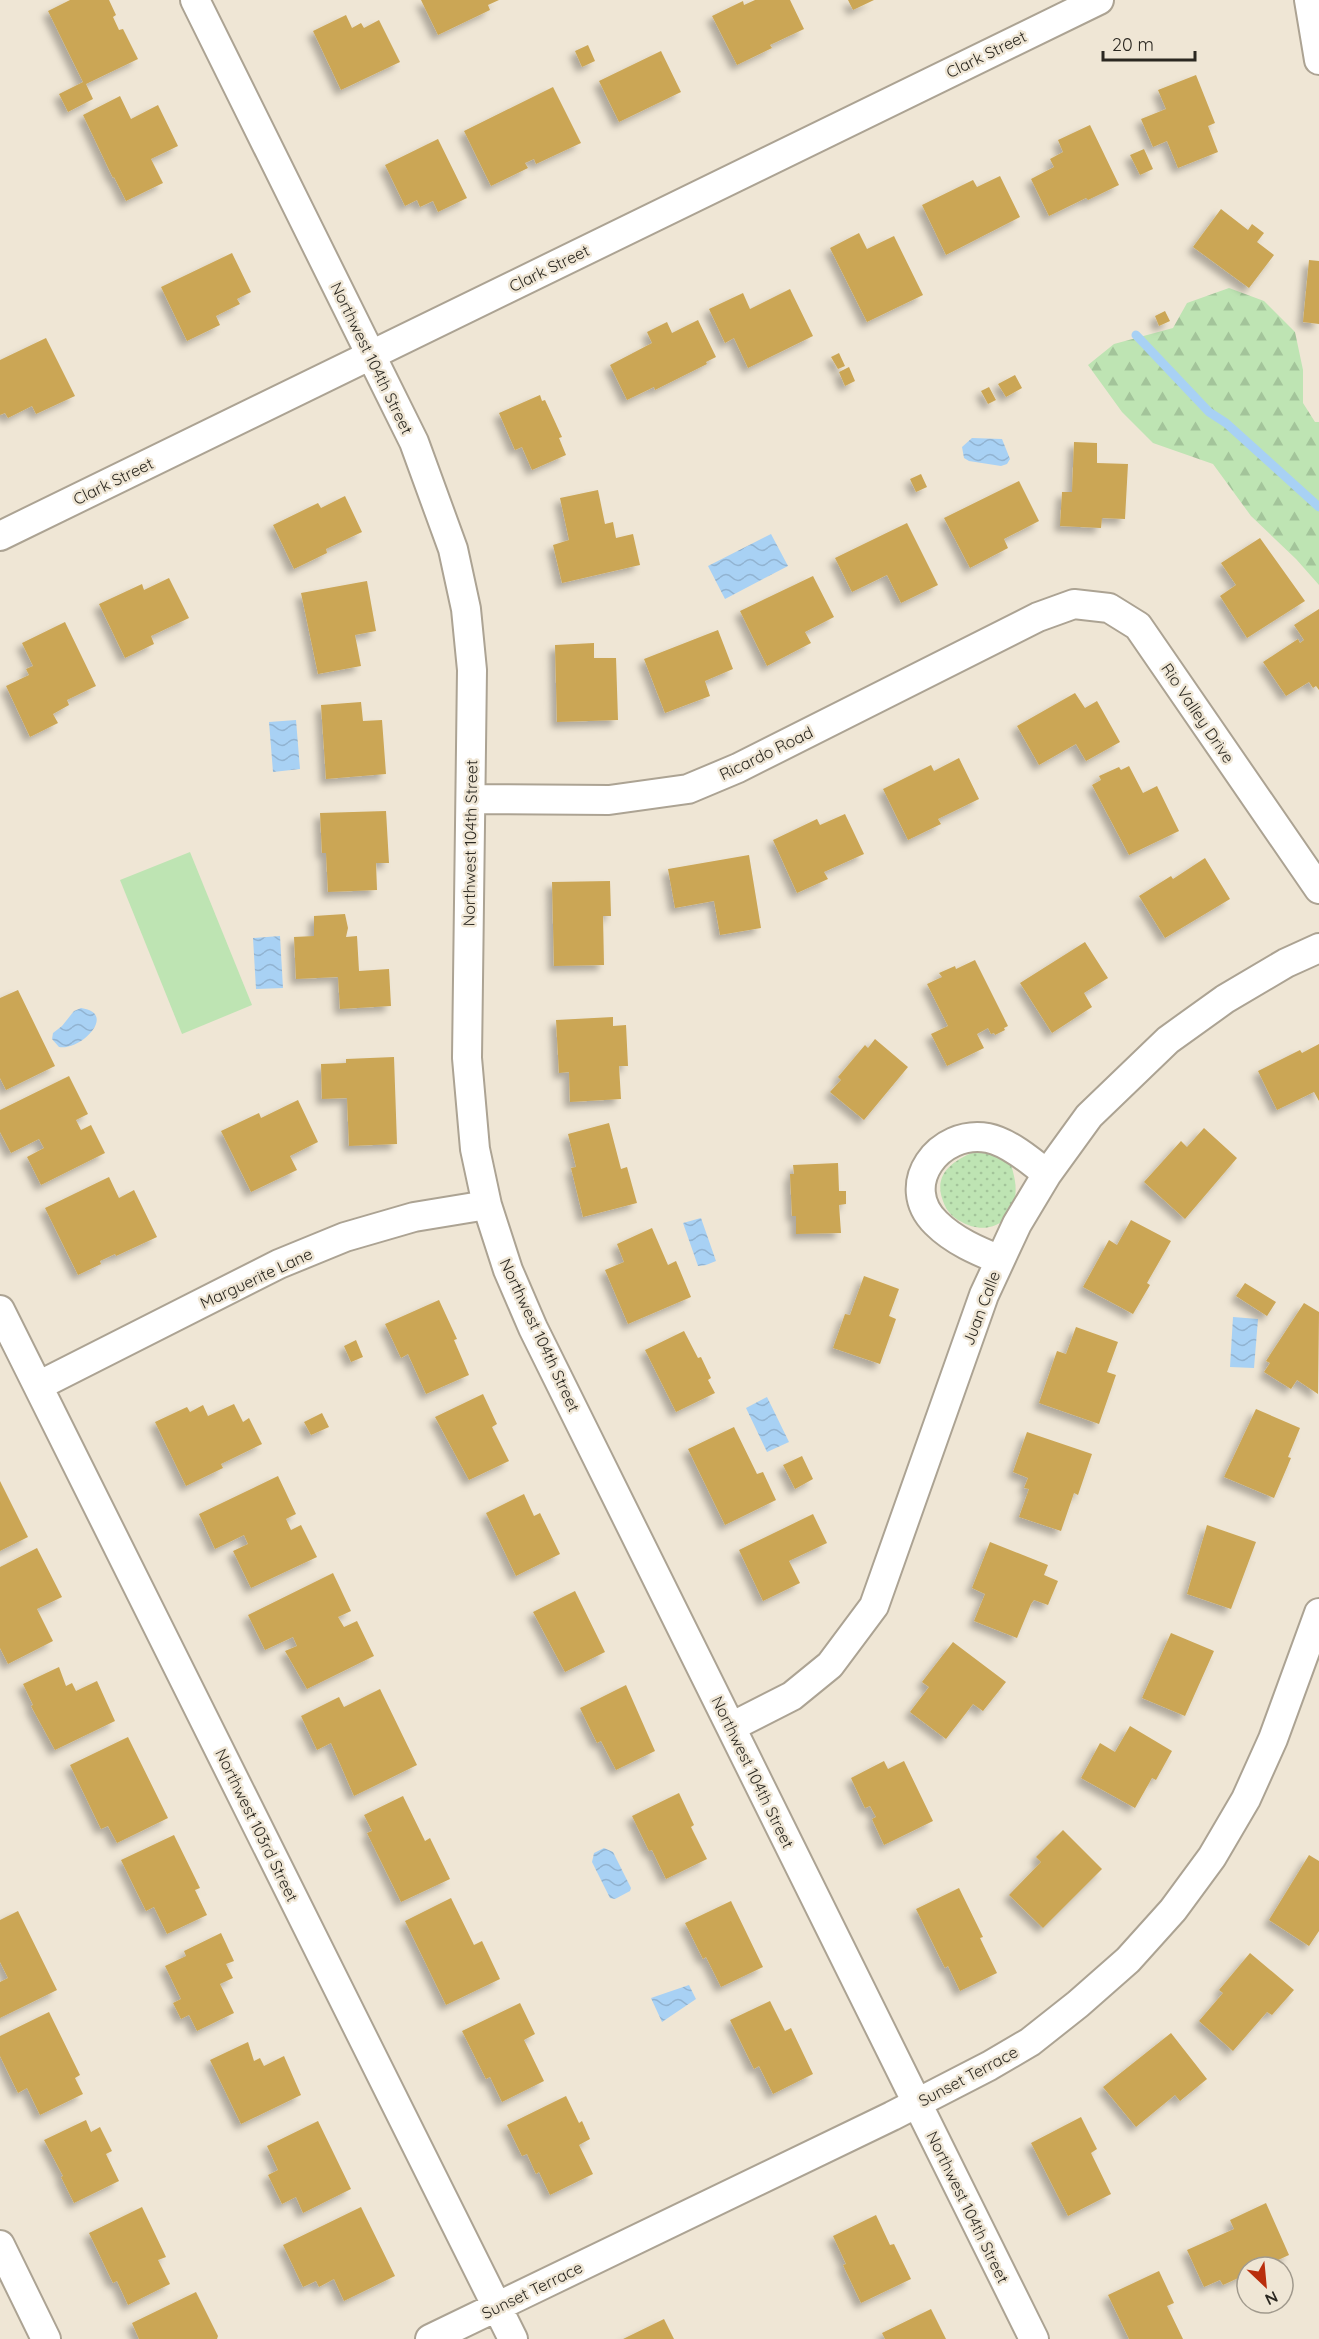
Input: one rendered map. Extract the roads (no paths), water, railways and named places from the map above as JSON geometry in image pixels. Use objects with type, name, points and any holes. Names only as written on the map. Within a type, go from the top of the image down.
[{"type":"street","name":"Northwest 104th Street","points":[[195,0],[414,442],[453,549],[466,609],[472,670],[467,1058],[475,1149],[487,1204],[508,1270],[533,1328],[1034,2339]]},
{"type":"street","name":"Clark Street","points":[[0,536],[1099,0]]},
{"type":"street","points":[[1309,0],[1319,60]]},
{"type":"street","name":"Rio Valley Drive","points":[[1038,617],[1074,604],[1109,608],[1138,626],[1319,889]]},
{"type":"street","name":"Ricardo Road","points":[[471,799],[609,800],[688,789],[738,768],[1038,617]]},
{"type":"street","name":"Juan Calle","points":[[731,1727],[792,1696],[830,1665],[874,1606],[984,1294],[1017,1224],[1047,1174],[1089,1116],[1168,1040],[1225,999],[1286,963],[1319,948]]},
{"type":"street","points":[[1000,1260],[969,1248],[935,1223],[922,1201],[921,1181],[931,1158],[946,1145],[967,1138],[989,1138],[1024,1155],[1047,1174]]},
{"type":"street","name":"Marguerite Lane","points":[[38,1386],[290,1259],[345,1237],[414,1217],[487,1204]]},
{"type":"street","name":"Northwest 103rd Street","points":[[0,1310],[513,2339]]},
{"type":"street","name":"Sunset Terrace","points":[[430,2339],[917,2103],[1030,2042],[1128,1960],[1173,1910],[1212,1857],[1246,1799],[1274,1739],[1319,1613]]},
{"type":"street","points":[[0,2245],[46,2339]]},
{"type":"water","points":[[972,438],[1002,439],[1010,459],[1007,464],[1001,466],[969,461],[964,458],[962,447]]},
{"type":"water","points":[[771,534],[788,566],[725,599],[708,566]]},
{"type":"water","points":[[296,720],[300,769],[273,772],[269,722]]},
{"type":"water","points":[[280,936],[283,988],[256,989],[253,938]]},
{"type":"water","points":[[81,1008],[92,1011],[96,1017],[96,1024],[85,1038],[77,1043],[68,1047],[59,1047],[52,1039],[53,1033],[74,1011]]},
{"type":"water","points":[[701,1218],[716,1261],[698,1266],[683,1223]]},
{"type":"water","points":[[1233,1317],[1258,1319],[1254,1368],[1230,1367]]},
{"type":"water","points":[[767,1397],[789,1442],[767,1452],[746,1408]]},
{"type":"water","points":[[604,1848],[613,1852],[631,1888],[630,1891],[615,1899],[610,1898],[592,1862],[594,1853]]},
{"type":"water","points":[[689,1985],[696,1999],[662,2022],[651,1998]]},
{"type":"waterway","points":[[1136,335],[1209,412],[1226,423],[1319,507]]}]
